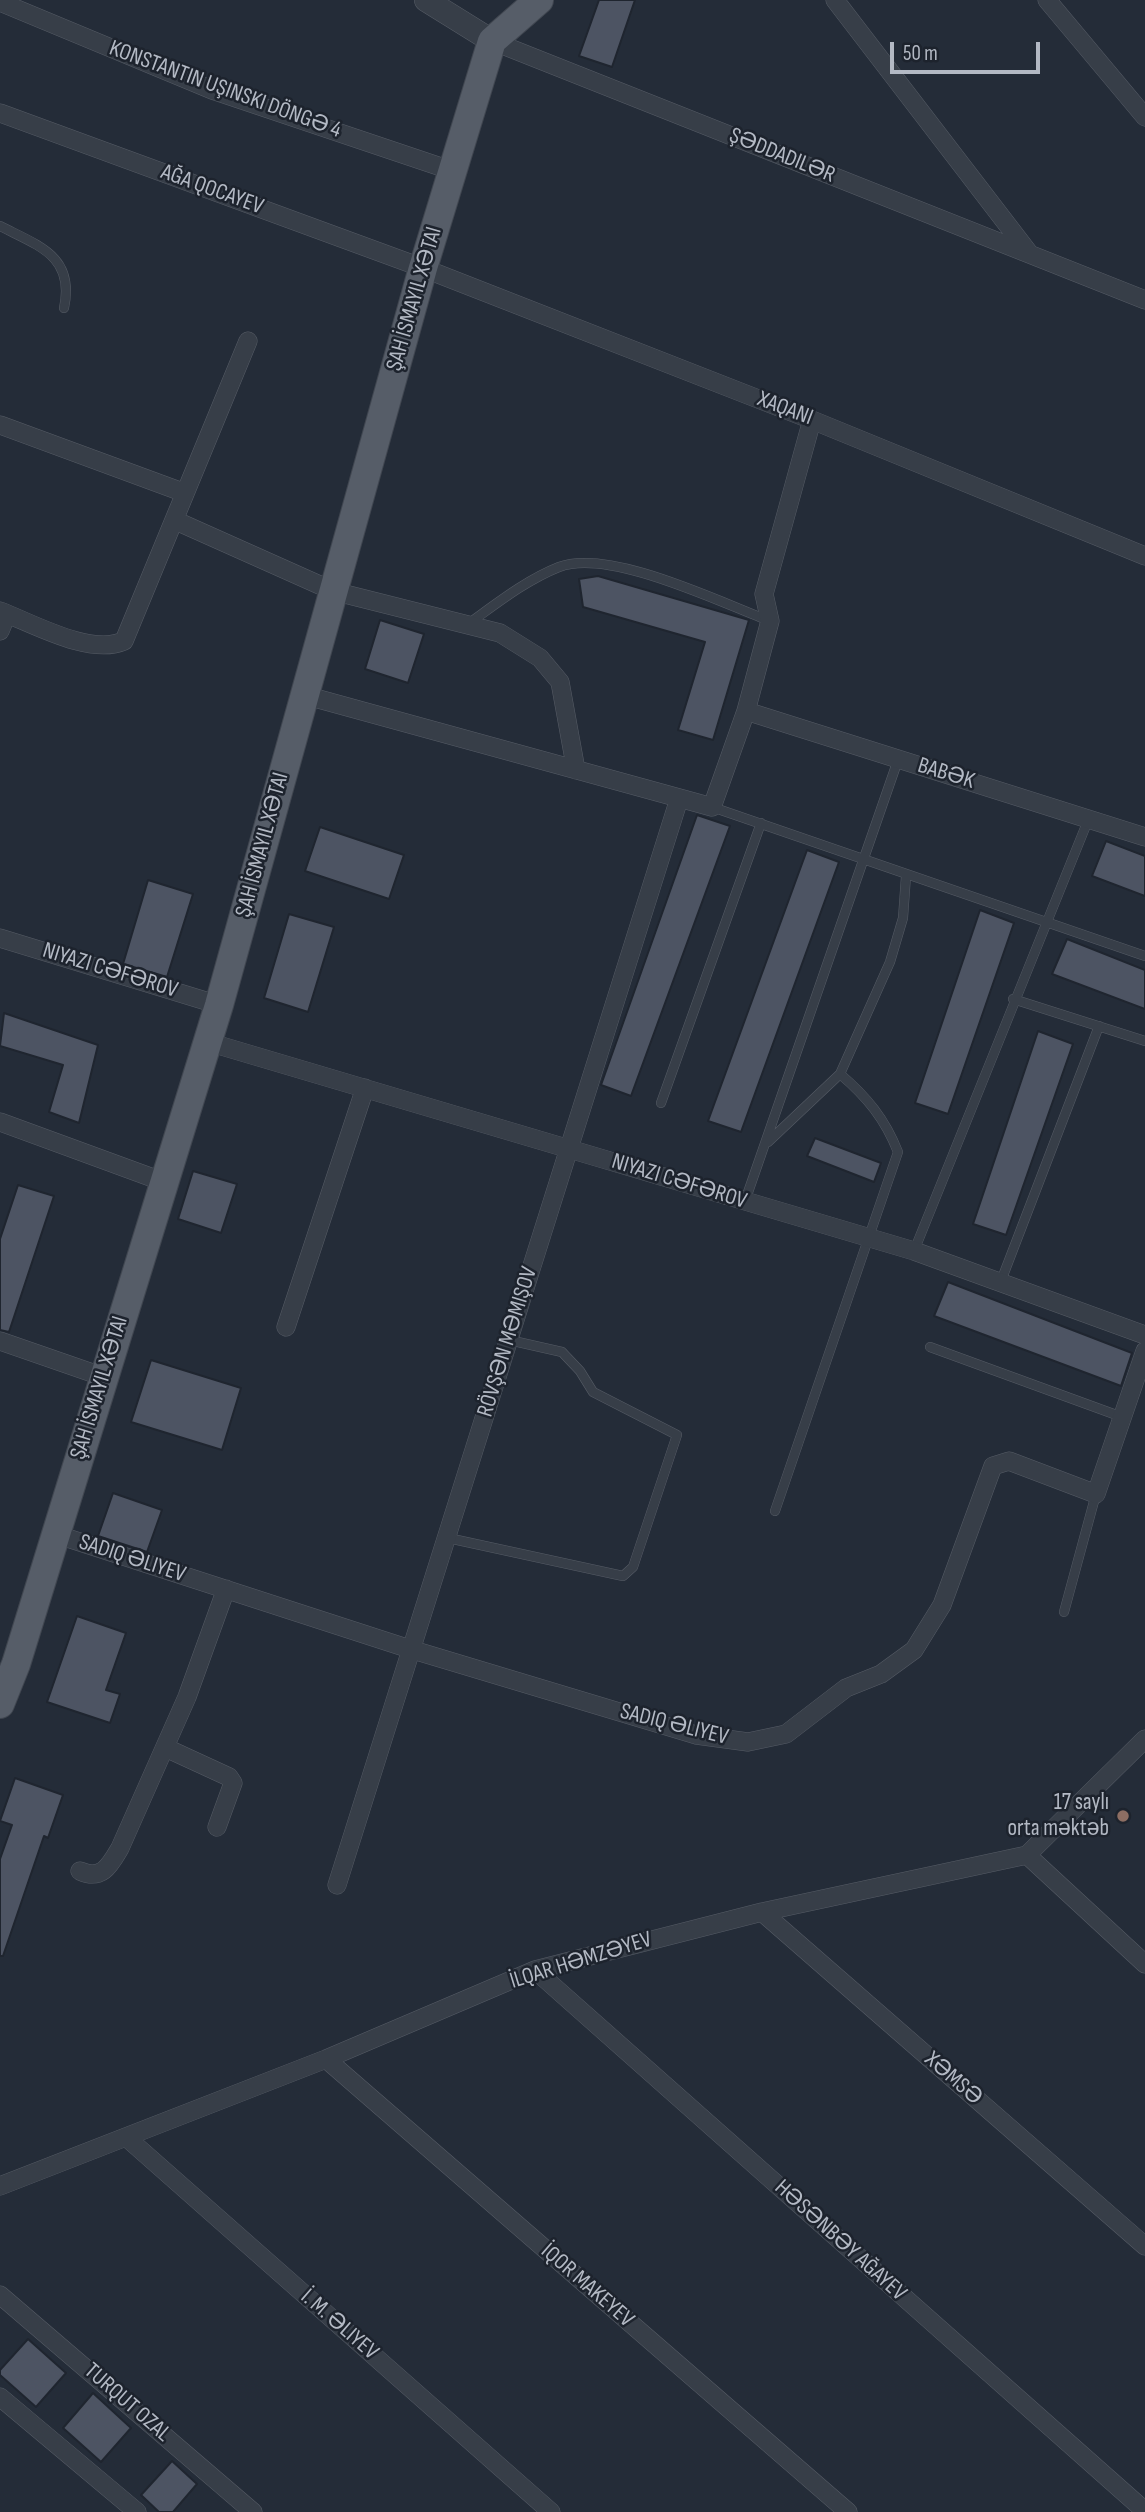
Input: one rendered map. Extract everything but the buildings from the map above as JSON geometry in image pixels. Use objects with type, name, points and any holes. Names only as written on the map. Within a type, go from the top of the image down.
[{"type":"main road","points":[[0,1704],[16,1664],[219,1005],[423,268],[492,41],[539,0]]},
{"type":"street","name":"ŞƏDDADILƏR","points":[[425,0],[492,41],[1145,300]]},
{"type":"street","points":[[835,0],[1030,254]]},
{"type":"street","points":[[1047,0],[1145,117]]},
{"type":"street","name":"KONSTANTIN UŞINSKI DÖNGƏ 4","points":[[0,2],[212,90],[453,171]]},
{"type":"street","name":"AĞA QOCAYEV","points":[[0,113],[423,268]]},
{"type":"street","name":"XAQANI","points":[[423,268],[813,420],[1145,556]]},
{"type":"street","points":[[0,631],[4,613],[90,646],[111,647],[124,641],[248,341]]},
{"type":"street","points":[[304,695],[712,807],[746,711],[770,621],[764,594],[813,420]]},
{"type":"street","points":[[0,425],[185,493]]},
{"type":"street","points":[[174,520],[333,591],[500,633],[540,658],[559,682],[576,770]]},
{"type":"street","name":"BABƏK","points":[[746,711],[1089,817],[1145,837]]},
{"type":"street","name":"RÖVŞƏN MƏMIŞOV","points":[[337,1885],[679,799]]},
{"type":"street","name":"NIYAZI CƏFƏROV","points":[[0,938],[219,1005]]},
{"type":"street","name":"NIYAZI CƏFƏROV","points":[[208,1042],[914,1251],[1145,1335]]},
{"type":"street","points":[[286,1327],[365,1088]]},
{"type":"street","points":[[0,1122],[164,1182]]},
{"type":"street","points":[[0,1341],[104,1377]]},
{"type":"street","points":[[55,1534],[413,1650],[696,1735],[748,1742],[786,1734],[846,1688],[881,1674],[914,1650],[942,1605],[993,1466],[1009,1461],[1096,1494],[1145,1351]]},
{"type":"street","points":[[80,1871],[90,1875],[108,1868],[166,1748],[226,1589]]},
{"type":"street","points":[[1145,1739],[1027,1855],[1145,1964]]},
{"type":"street","points":[[166,1748],[229,1777],[233,1783],[217,1827]]},
{"type":"street","name":"İLQAR HƏMZƏYEV","points":[[0,2186],[326,2059],[535,1970],[762,1912],[1027,1855]]},
{"type":"street","name":"XƏMSƏ","points":[[762,1912],[1145,2246]]},
{"type":"street","name":"HƏSƏNBƏY AĞAYEV","points":[[535,1970],[1145,2511]]},
{"type":"street","name":"İQOR MAKEYEV","points":[[326,2059],[848,2512]]},
{"type":"street","name":"İ. M. ƏLIYEV","points":[[127,2137],[551,2512]]},
{"type":"street","name":"TURQUT OZAL","points":[[0,2295],[253,2512]]},
{"type":"street","points":[[0,2397],[136,2512]]},
{"type":"lane","points":[[0,226],[46,250],[58,262],[69,288],[64,308]]},
{"type":"lane","points":[[468,624],[508,595],[559,567],[587,561],[640,572],[770,621]]},
{"type":"lane","points":[[745,1203],[898,760]]},
{"type":"lane","points":[[712,807],[906,876],[1145,956]]},
{"type":"lane","points":[[914,1251],[1013,999],[1049,922],[1089,817]]},
{"type":"lane","points":[[661,1103],[761,823]]},
{"type":"lane","points":[[766,1144],[840,1074],[890,962],[903,918],[906,876]]},
{"type":"lane","points":[[1013,999],[1145,1041]]},
{"type":"lane","points":[[1001,1281],[1099,1026]]},
{"type":"lane","points":[[775,1511],[898,1152],[887,1125],[873,1105],[840,1074]]},
{"type":"lane","points":[[447,1538],[623,1576],[634,1567],[677,1436],[593,1392],[580,1371],[562,1352],[509,1339]]},
{"type":"lane","points":[[930,1346],[1122,1417]]},
{"type":"lane","points":[[1064,1612],[1096,1494]]},
{"type":"place","name":"17 saylı orta məktəb","points":[[1123,1816]]}]
